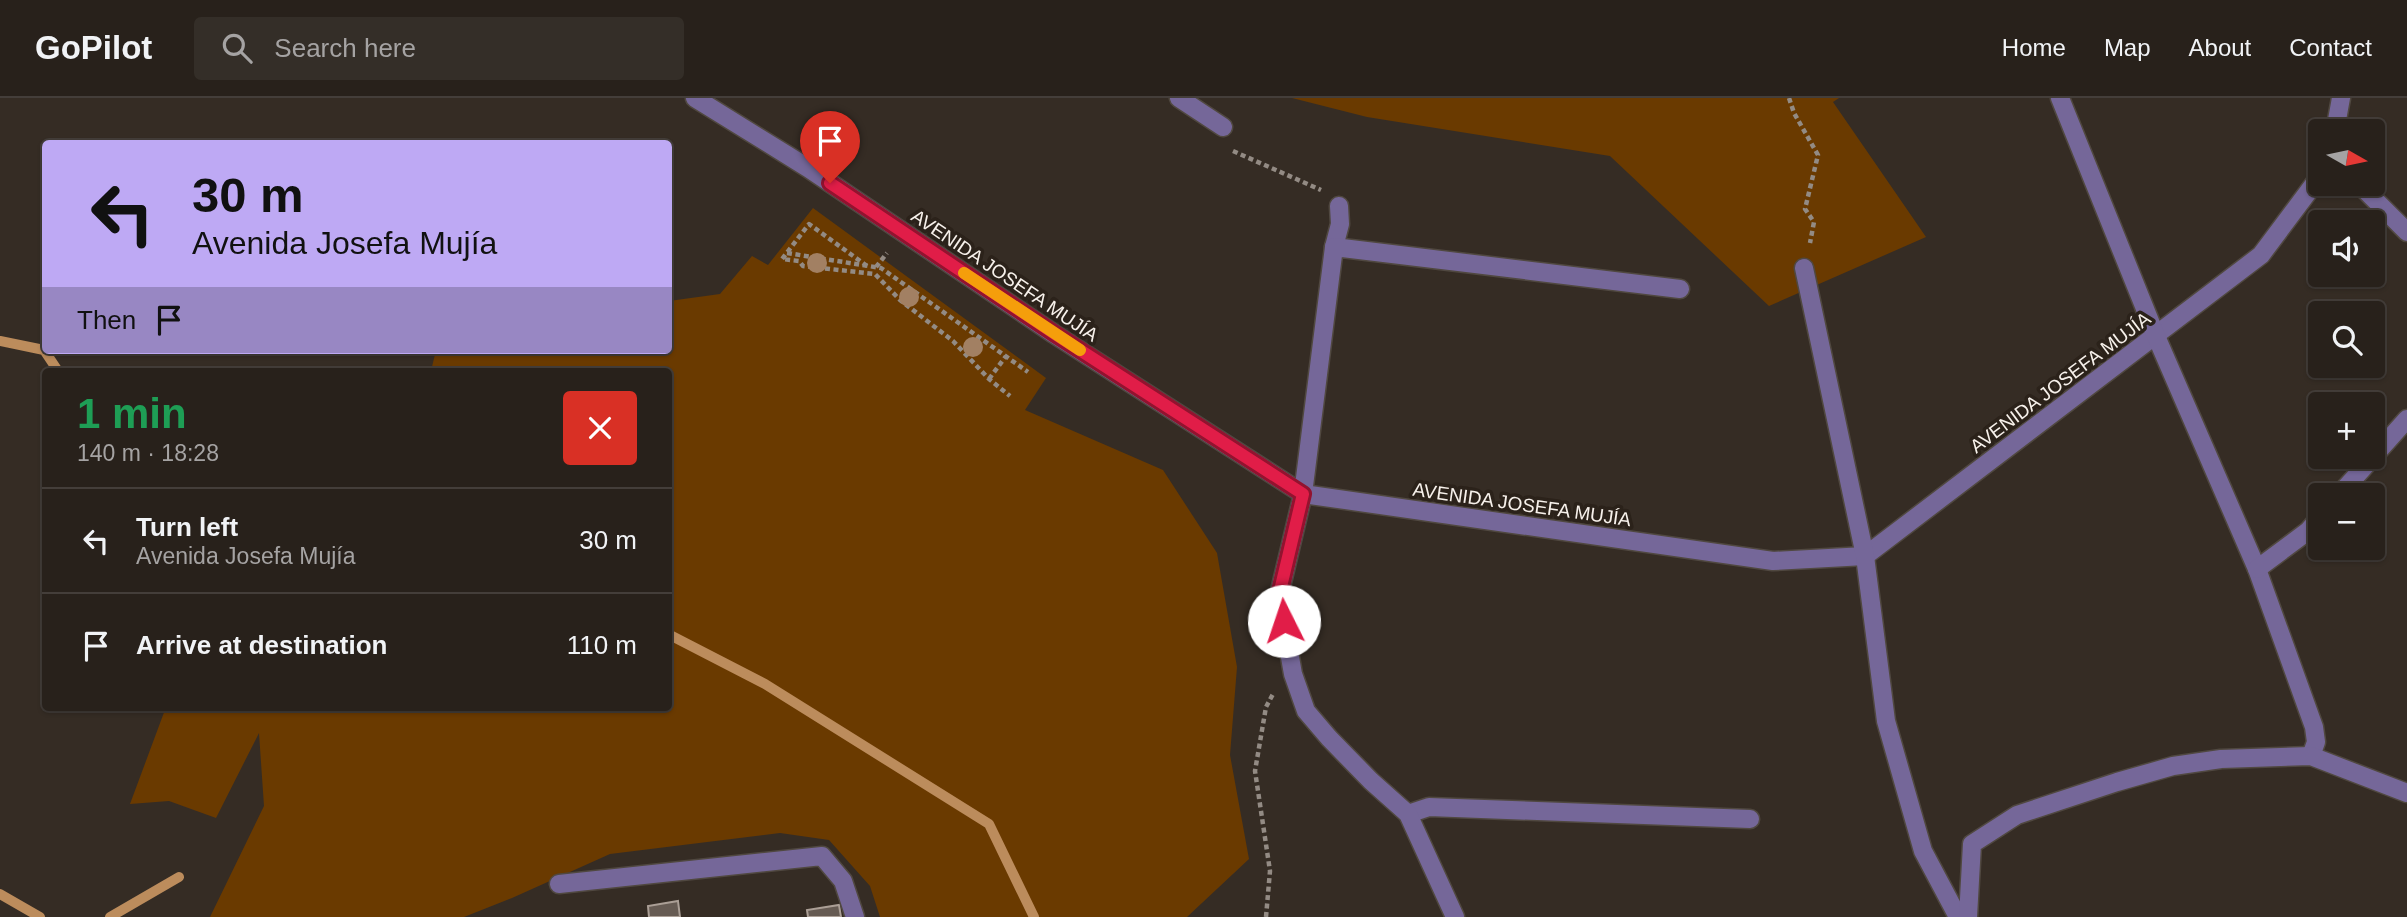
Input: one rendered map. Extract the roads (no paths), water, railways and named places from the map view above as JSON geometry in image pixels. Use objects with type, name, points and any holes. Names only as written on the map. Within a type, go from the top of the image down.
[{"type":"street","name":"AVENIDA JOSEFA MUJÍA","points":[[695,98],[808,168],[1055,334],[1303,494],[1773,561],[1865,556],[2261,255],[2308,192]]},
{"type":"street","points":[[1180,98],[1223,127]]},
{"type":"street","points":[[2060,98],[2156,336],[2257,569],[2315,727],[2316,742],[2311,756]]},
{"type":"street","points":[[2337,119],[2341,98]]},
{"type":"street","points":[[2371,196],[2407,232]]},
{"type":"street","points":[[1339,206],[1340,224],[1334,247],[1303,494],[1279,595],[1293,674],[1306,711],[1371,781],[1408,814],[1455,917]]},
{"type":"street","points":[[1334,247],[1680,289]]},
{"type":"street","points":[[1804,268],[1865,556],[1886,721],[1923,851],[1958,917]]},
{"type":"street","points":[[2350,483],[2407,419]]},
{"type":"street","points":[[2257,569],[2308,531]]},
{"type":"street","points":[[1968,917],[1972,844],[2017,815],[2117,782],[2174,766],[2221,759],[2311,756],[2407,793]]},
{"type":"street","points":[[1408,814],[1429,807],[1750,819]]},
{"type":"street","points":[[559,884],[822,856],[843,881],[855,917]]},
{"type":"waterway","points":[[0,341],[42,350]]},
{"type":"waterway","points":[[47,354],[56,368]]},
{"type":"waterway","points":[[672,636],[765,684],[989,824],[1034,917]]},
{"type":"waterway","points":[[110,917],[179,877]]},
{"type":"waterway","points":[[0,894],[40,917]]}]
